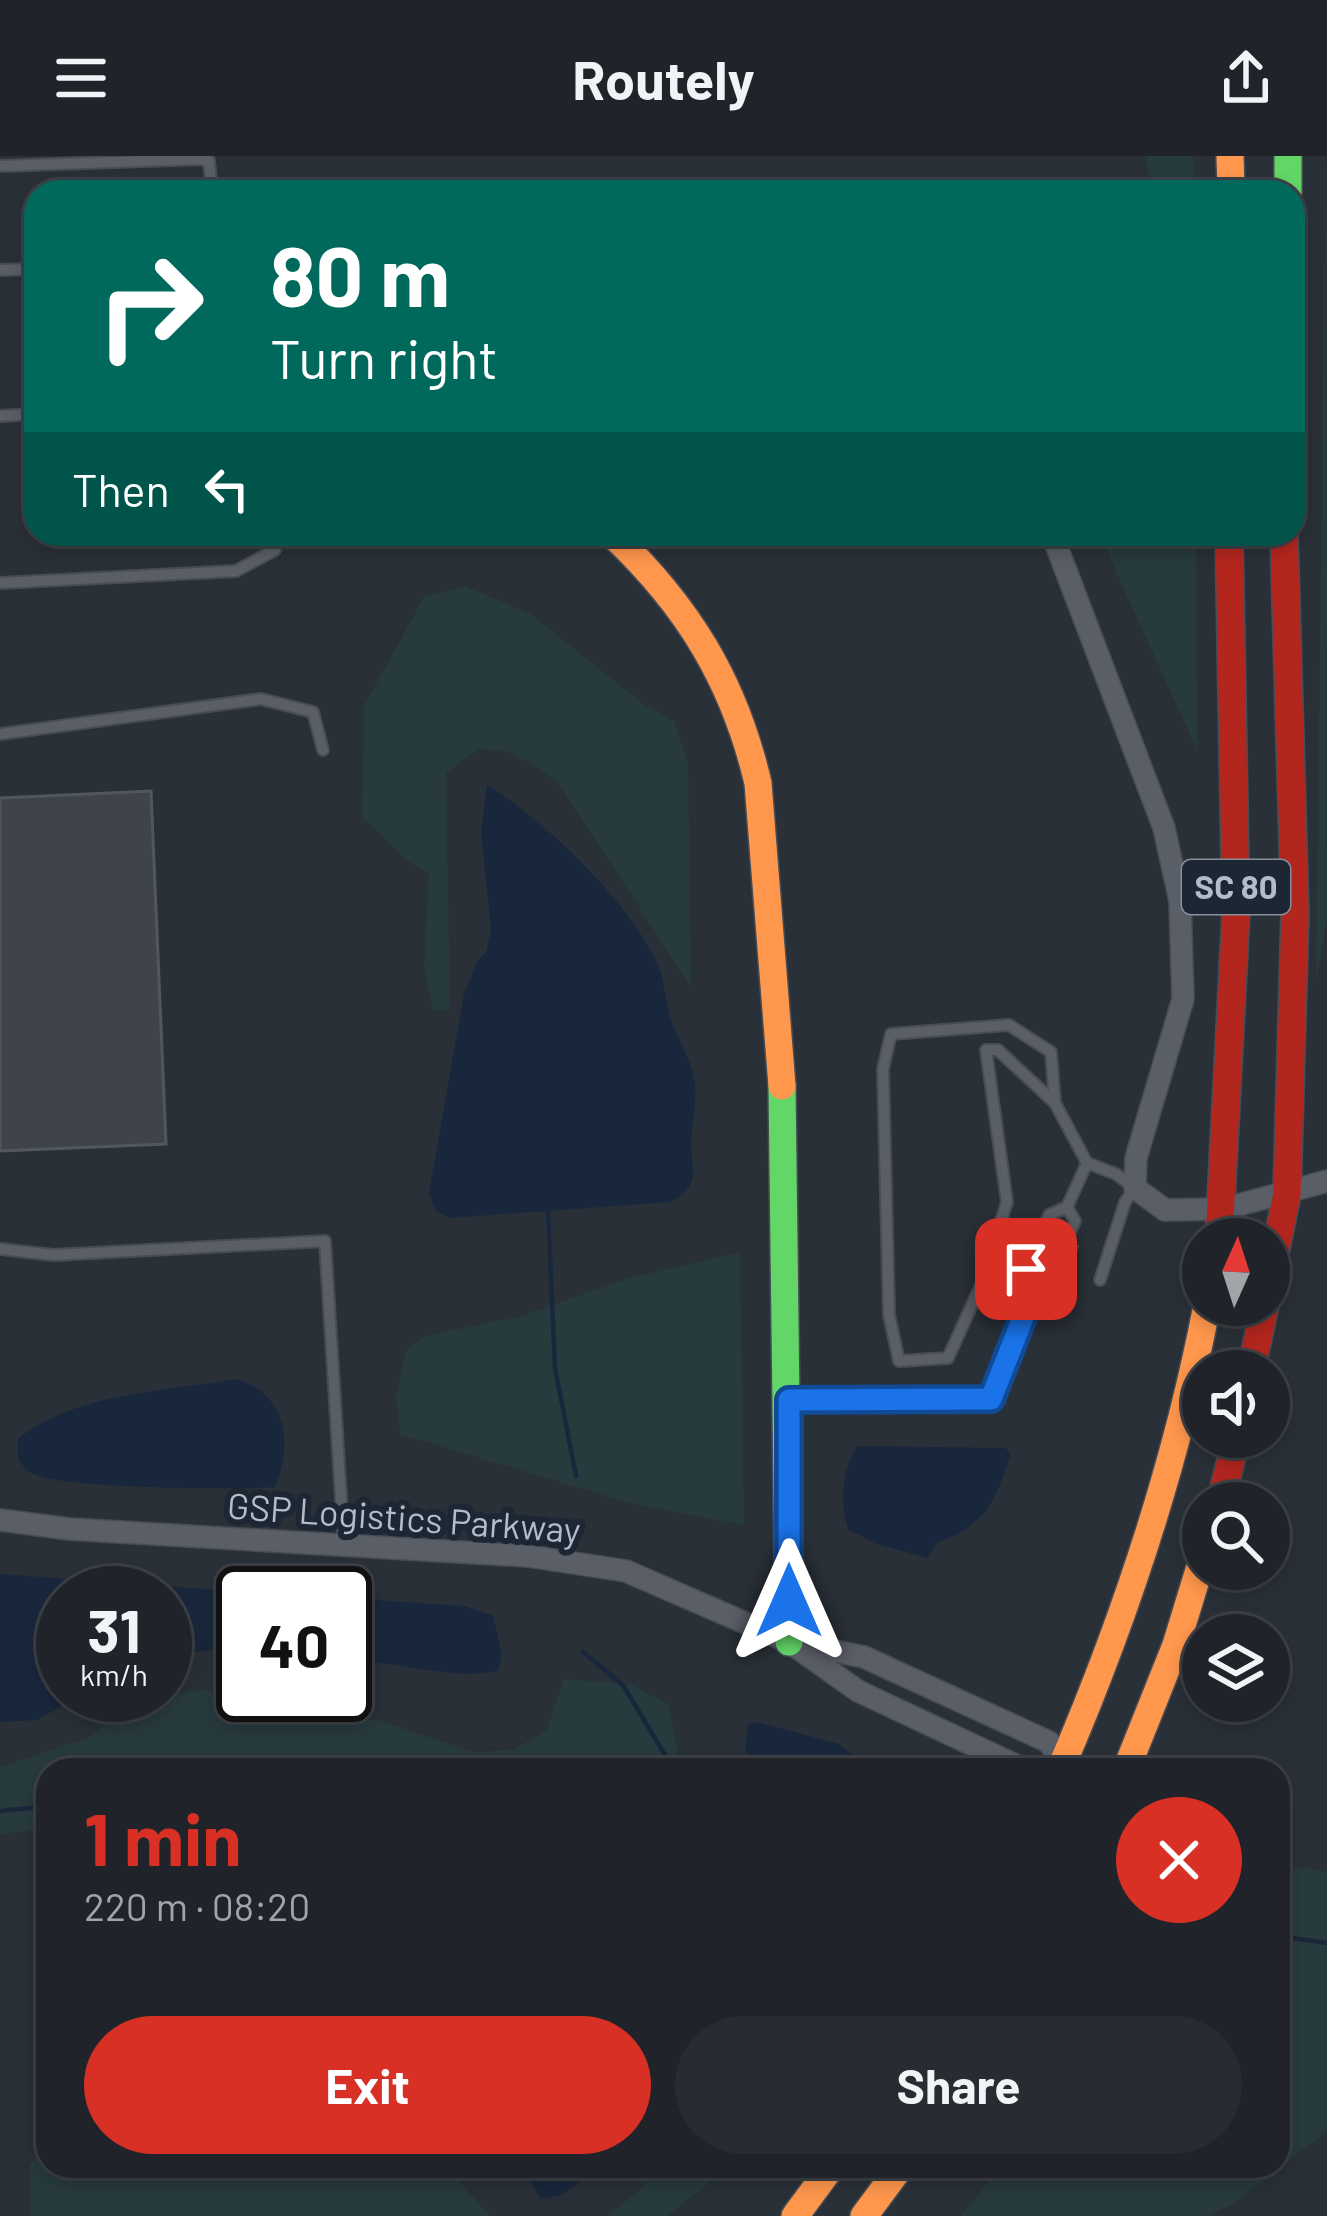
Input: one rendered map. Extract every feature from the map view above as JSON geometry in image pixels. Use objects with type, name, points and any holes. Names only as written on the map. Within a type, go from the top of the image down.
[{"type":"main road","points":[[626,546],[657,573],[698,625],[730,684],[754,766],[785,1122],[789,1642]]},
{"type":"main road","name":"SC 80","points":[[1222,1218],[1236,913],[1229,546]]},
{"type":"main road","name":"SC 80","points":[[1282,1218],[1287,1194],[1295,913],[1284,546]]},
{"type":"main road","points":[[1065,1758],[1091,1702],[1168,1480],[1202,1326]]},
{"type":"main road","points":[[1131,1758],[1193,1590]]},
{"type":"main road","points":[[794,2216],[823,2178]]},
{"type":"main road","points":[[864,2216],[892,2178]]},
{"type":"street","points":[[1057,546],[1164,828],[1180,901],[1183,998],[1136,1158],[1135,1188],[1165,1210],[1224,1209],[1327,1180]]},
{"type":"street","name":"GSP Logistics Parkway","points":[[0,1520],[69,1529],[591,1562],[659,1582],[789,1642],[858,1691],[1000,1758]]},
{"type":"street","name":"GSP Logistics Parkway","points":[[789,1642],[863,1657],[1049,1742],[1056,1758]]},
{"type":"lane","points":[[0,166],[200,159],[209,161],[211,180]]},
{"type":"lane","points":[[0,583],[236,572],[276,546]]},
{"type":"lane","points":[[0,734],[261,699],[313,712],[323,750]]},
{"type":"lane","points":[[1054,1102],[1051,1052],[1009,1025],[891,1034],[883,1070],[889,1315],[899,1361],[948,1358],[981,1285],[1007,1202],[986,1050],[998,1050],[1054,1102],[1087,1163],[1116,1174],[1135,1188],[1125,1202],[1100,1280]]},
{"type":"lane","points":[[1042,1232],[1049,1215],[1067,1208],[1087,1163]]},
{"type":"lane","points":[[1066,1242],[1075,1221],[1067,1208]]},
{"type":"lane","points":[[0,1249],[52,1256],[325,1241],[344,1546]]},
{"type":"lane","points":[[1026,1269],[1019,1286],[1028,1305]]},
{"type":"lane","points":[[789,1400],[991,1399],[1028,1305],[1046,1292],[1051,1279]]},
{"type":"green space","points":[[1146,156],[1193,156],[1194,180],[1149,180]]},
{"type":"green space","points":[[1326,156],[1327,920],[1316,983]]},
{"type":"green space","points":[[1104,546],[1196,546],[1197,750]]},
{"type":"green space","points":[[464,586],[529,613],[643,704],[674,721],[688,763],[691,987],[558,782],[511,752],[479,749],[446,773],[450,1010],[433,1011],[424,967],[429,873],[407,861],[362,817],[364,706],[424,597]]},
{"type":"green space","points":[[740,1252],[744,1525],[630,1503],[400,1434],[396,1396],[406,1351],[424,1336],[518,1317],[630,1278]]},
{"type":"green space","points":[[564,1679],[630,1684],[669,1705],[679,1758],[36,1758],[36,1830],[0,1834],[0,1767],[85,1739],[111,1722],[192,1722],[192,1691],[216,1693],[216,1722],[372,1719],[472,1752],[514,1750],[547,1729]]},
{"type":"green space","points":[[1290,1865],[1327,1872],[1327,2131],[1290,2160]]},
{"type":"green space","points":[[36,2160],[36,2178],[456,2178],[490,2216],[30,2216],[30,2163]]},
{"type":"green space","points":[[654,2178],[714,2178],[668,2216],[608,2216]]},
{"type":"green space","points":[[991,2178],[1266,2178],[1231,2205],[1207,2216],[961,2216]]},
{"type":"water","points":[[487,785],[534,819],[583,864],[627,914],[657,963],[695,1092],[693,1176],[687,1190],[671,1202],[449,1218],[435,1210],[429,1193],[464,994],[486,952],[491,930],[481,832]]},
{"type":"water","points":[[236,1379],[266,1396],[281,1422],[284,1454],[275,1487],[75,1482],[31,1473],[18,1460],[18,1439],[66,1412],[122,1396]]},
{"type":"water","points":[[857,1446],[1006,1448],[1010,1455],[985,1511],[965,1529],[936,1543],[928,1558],[876,1544],[848,1529],[844,1486]]},
{"type":"water","points":[[0,1574],[36,1577],[36,1720],[0,1722]]},
{"type":"water","points":[[192,1588],[216,1590],[216,1650],[192,1652]]},
{"type":"water","points":[[372,1600],[465,1606],[493,1616],[502,1655],[498,1671],[460,1673],[372,1663]]},
{"type":"water","points":[[756,1722],[839,1744],[854,1758],[754,1758],[745,1751],[748,1725]]},
{"type":"water","points":[[528,2178],[585,2178],[561,2195],[541,2199]]},
{"type":"building","points":[[151,791],[166,1144],[0,1151],[0,798]]},
{"type":"building","points":[[1023,1225],[1033,1229],[1039,1241],[1057,1238],[1063,1251],[1077,1247],[1063,1283],[1053,1270],[1035,1273],[1030,1260],[1017,1265],[1009,1262]]},
{"type":"waterway","points":[[548,1210],[555,1368],[576,1476]]},
{"type":"waterway","points":[[583,1652],[623,1685],[667,1758]]},
{"type":"waterway","points":[[0,1811],[36,1807]]},
{"type":"waterway","points":[[1290,1938],[1327,1943]]},
{"type":"traffic: fast","points":[[1288,156],[1288,180]]},
{"type":"traffic: fast","points":[[782,1086],[789,1642]]},
{"type":"traffic: slow","points":[[1230,156],[1231,180]]},
{"type":"traffic: slow","points":[[624,546],[664,589],[704,647],[748,746],[758,783],[782,1086]]},
{"type":"traffic: slow","points":[[1065,1758],[1146,1541],[1202,1326]]},
{"type":"traffic: slow","points":[[1131,1758],[1193,1590]]},
{"type":"traffic: slow","points":[[795,2216],[823,2178]]},
{"type":"traffic: slow","points":[[864,2216],[892,2178]]},
{"type":"traffic: jam","points":[[1220,1218],[1236,913],[1229,546]]},
{"type":"traffic: jam","points":[[1282,1218],[1287,1194],[1295,913],[1284,546]]},
{"type":"traffic: jam","points":[[1255,1350],[1261,1326]]},
{"type":"traffic: jam","points":[[1225,1482],[1232,1458]]},
{"type":"route","points":[[789,1601],[789,1400],[991,1399],[1028,1305],[1019,1286],[1026,1269]]}]
